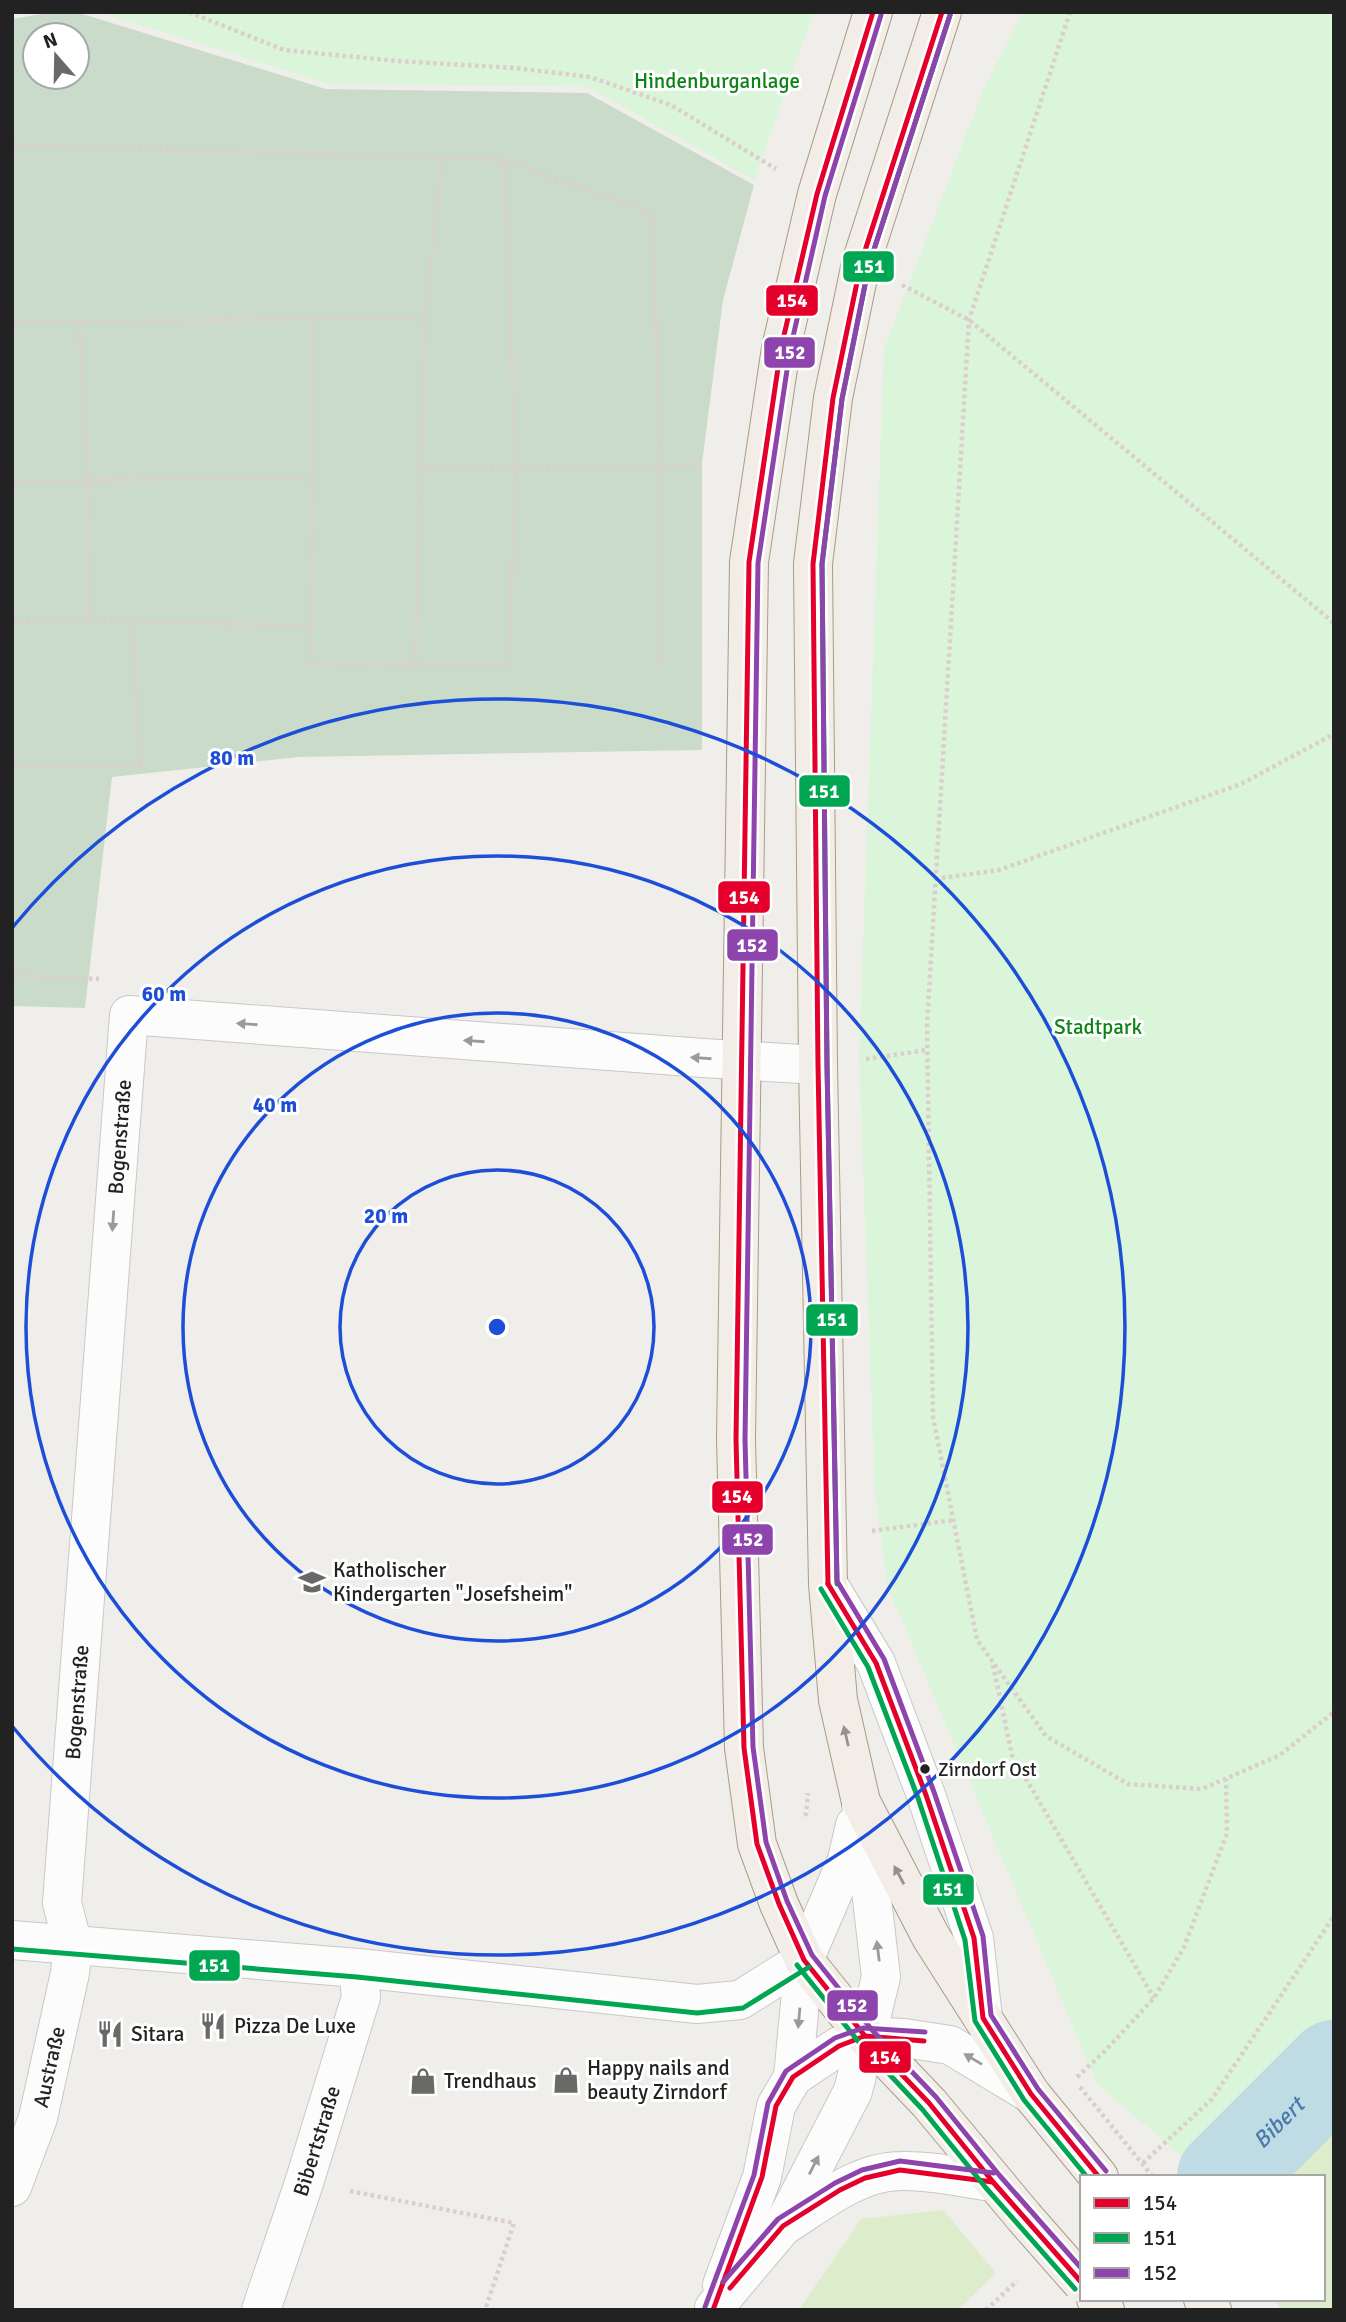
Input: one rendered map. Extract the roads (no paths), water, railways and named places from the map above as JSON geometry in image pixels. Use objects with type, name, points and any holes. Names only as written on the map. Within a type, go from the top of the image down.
[{"type":"main road","points":[[873,12],[817,194],[781,348],[749,562],[736,1439],[744,1748],[757,1844],[779,1904],[804,1960],[866,2036],[929,2103],[993,2182],[1080,2281]]},
{"type":"main road","points":[[942,12],[861,263],[833,398],[813,564],[818,1065],[828,1584],[838,1700],[861,1802],[931,1937],[1031,2094],[1089,2166]]},
{"type":"street","name":"Bogenstraße","points":[[73,1945],[62,1903],[129,1014],[740,1060]]},
{"type":"street","points":[[740,1060],[818,1065]]},
{"type":"street","points":[[828,1584],[876,1663],[926,1795],[974,1938],[983,2018]]},
{"type":"street","points":[[713,2309],[762,2177],[776,2106],[793,2077],[804,1960],[847,1860],[861,1802]]},
{"type":"street","points":[[713,2309],[783,2226],[853,2091],[881,1977],[861,1802]]},
{"type":"street","points":[[12,1940],[358,1968],[697,2004],[740,2000],[804,1960]]},
{"type":"street","name":"Austraße","points":[[12,2187],[38,2118],[70,1973],[73,1945]]},
{"type":"street","name":"Bibertstraße","points":[[261,2310],[304,2183],[361,1997],[358,1968]]},
{"type":"street","points":[[793,2077],[839,2046],[866,2036],[904,2038],[950,2045],[1031,2094]]},
{"type":"street","points":[[783,2226],[840,2190],[865,2178],[900,2170],[993,2182]]},
{"type":"waterway","name":"Bibert","points":[[1226,2175],[1334,2067]]},
{"type":"place","name":"Katholischer Kindergarten \"Josefsheim\"","points":[[312,1582]]},
{"type":"place","name":"Zirndorf Ost","points":[[925,1769]]},
{"type":"place","name":"Pizza De Luxe","points":[[213,2026]]},
{"type":"place","name":"Sitara","points":[[110,2034]]},
{"type":"place","name":"Happy nails and beauty Zirndorf","points":[[566,2080]]},
{"type":"place","name":"Trendhaus","points":[[423,2081]]},
{"type":"park label","name":"Hindenburganlage","points":[[717,81]]},
{"type":"park label","name":"Stadtpark","points":[[1098,1027]]}]
